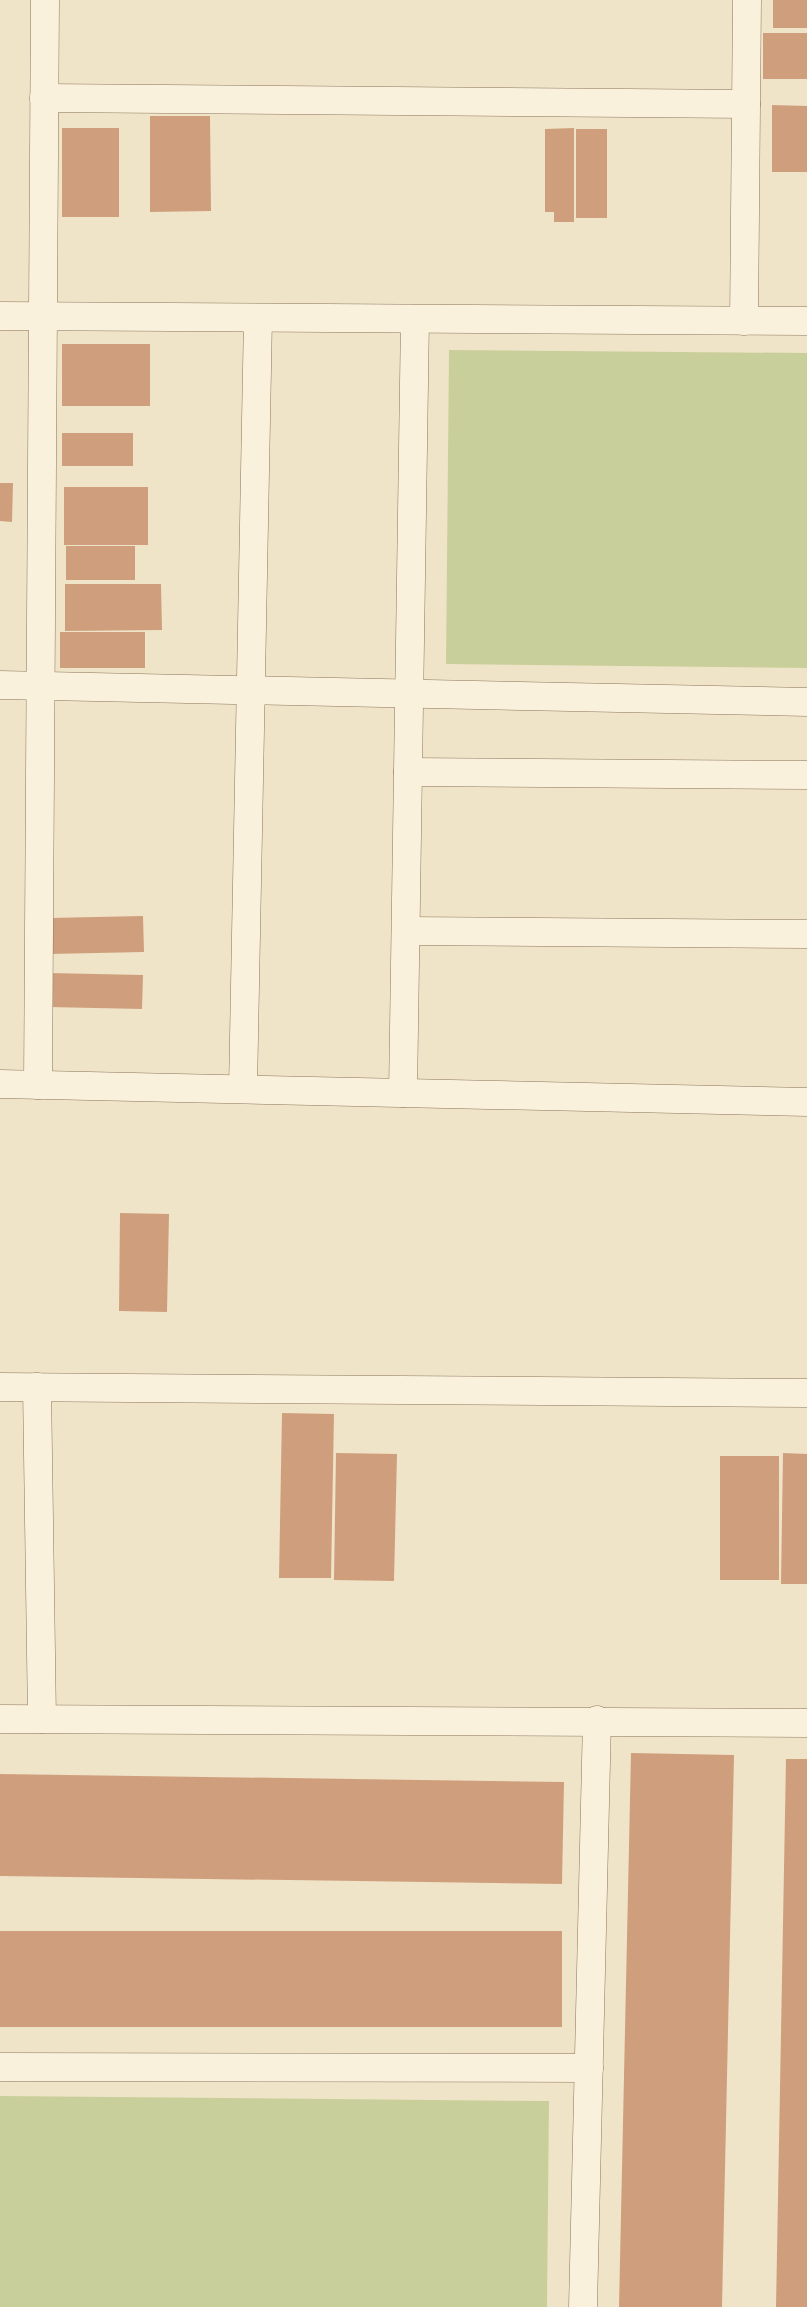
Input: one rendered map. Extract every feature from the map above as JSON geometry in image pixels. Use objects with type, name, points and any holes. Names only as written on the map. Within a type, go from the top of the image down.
[{"type":"street","points":[[38,1085],[45,0]]},
{"type":"street","points":[[744,321],[747,0]]},
{"type":"street","points":[[44,98],[746,104]]},
{"type":"street","points":[[0,316],[807,321]]},
{"type":"street","points":[[244,1089],[258,318]]},
{"type":"street","points":[[403,1093],[415,319]]},
{"type":"street","points":[[0,685],[807,702]]},
{"type":"street","points":[[408,772],[807,775]]},
{"type":"street","points":[[406,931],[807,934]]},
{"type":"street","points":[[0,1084],[807,1102]]},
{"type":"street","points":[[0,1387],[807,1393]]},
{"type":"street","points":[[37,1387],[42,1719]]},
{"type":"street","points":[[0,1719],[597,1720],[807,1723]]},
{"type":"street","points":[[583,2307],[597,1720]]},
{"type":"street","points":[[0,2067],[588,2068]]},
{"type":"green space","points":[[449,350],[807,353],[807,668],[446,664]]},
{"type":"green space","points":[[0,2096],[549,2101],[547,2307],[0,2307]]},
{"type":"building","points":[[773,0],[807,0],[807,28],[773,28]]},
{"type":"building","points":[[763,33],[807,33],[807,79],[763,79]]},
{"type":"building","points":[[772,105],[807,106],[807,172],[772,172]]},
{"type":"building","points":[[150,116],[210,116],[211,211],[150,212]]},
{"type":"building","points":[[62,128],[119,128],[119,217],[62,217]]},
{"type":"building","points":[[574,128],[574,222],[554,222],[554,212],[545,212],[545,129]]},
{"type":"building","points":[[576,129],[607,129],[607,218],[576,218]]},
{"type":"building","points":[[62,344],[150,344],[150,406],[62,406]]},
{"type":"building","points":[[62,433],[133,433],[133,466],[62,466]]},
{"type":"building","points":[[0,483],[13,483],[12,522],[0,521]]},
{"type":"building","points":[[64,487],[148,487],[148,545],[64,545]]},
{"type":"building","points":[[66,546],[135,546],[135,580],[66,580]]},
{"type":"building","points":[[65,584],[161,584],[162,630],[65,631]]},
{"type":"building","points":[[60,632],[145,632],[145,668],[60,668]]},
{"type":"building","points":[[143,916],[144,952],[50,954],[49,918]]},
{"type":"building","points":[[49,973],[143,975],[142,1009],[48,1007]]},
{"type":"building","points":[[120,1213],[169,1214],[167,1312],[119,1311]]},
{"type":"building","points":[[282,1413],[334,1414],[331,1578],[279,1578]]},
{"type":"building","points":[[336,1453],[397,1454],[394,1581],[334,1580]]},
{"type":"building","points":[[783,1453],[807,1454],[807,1584],[781,1584]]},
{"type":"building","points":[[720,1456],[779,1456],[779,1580],[720,1580]]},
{"type":"building","points":[[631,1753],[734,1755],[722,2307],[619,2307]]},
{"type":"building","points":[[786,1759],[807,1759],[807,2307],[776,2307]]},
{"type":"building","points":[[0,1774],[564,1782],[562,1884],[0,1876]]},
{"type":"building","points":[[0,1931],[562,1931],[562,2027],[0,2027]]}]
